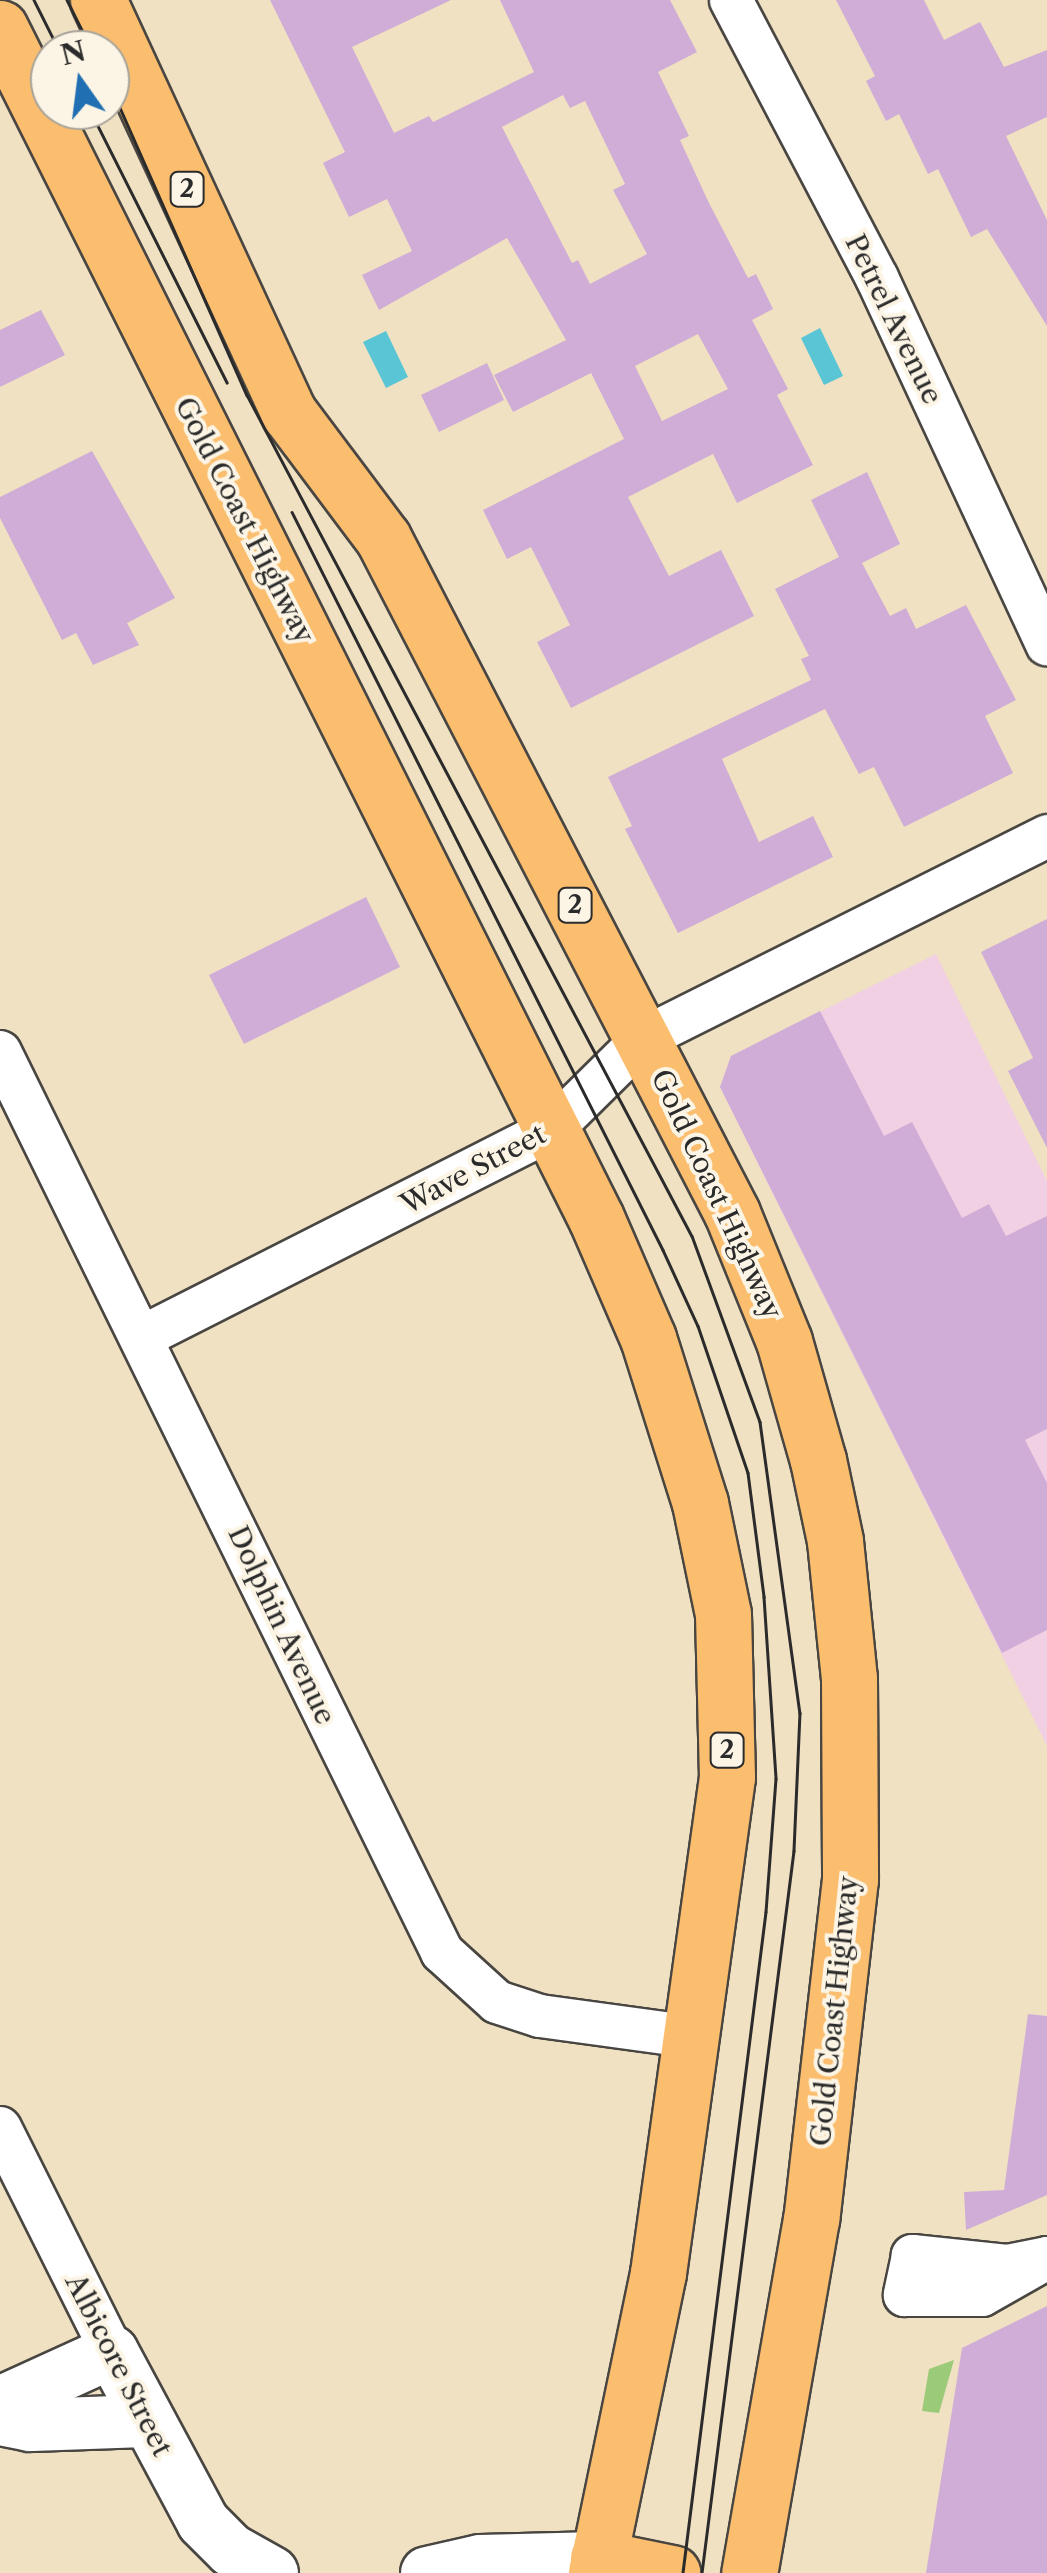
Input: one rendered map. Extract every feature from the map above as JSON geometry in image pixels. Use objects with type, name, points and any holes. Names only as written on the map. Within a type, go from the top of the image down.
[{"type":"highway","name":"Gold Coast Highway","points":[[98,0],[289,413],[383,538],[732,1213],[784,1340],[836,1541],[849,1678],[845,1948],[811,2220],[749,2573]]},
{"type":"highway","name":"Gold Coast Highway","points":[[0,28],[446,930],[552,1128],[631,1296],[676,1416],[723,1614],[727,1777],[694,2037],[658,2273],[596,2566]]},
{"type":"highway","points":[[596,2566],[672,2573]]},
{"type":"street","name":"Petrel Avenue","points":[[731,0],[877,278],[1047,644]]},
{"type":"street","name":"Wave Street","points":[[144,1336],[552,1128],[644,1038],[1047,836]]},
{"type":"street","name":"Dolphin Avenue","points":[[0,1052],[144,1336],[442,1952],[497,2002],[540,2016],[694,2037]]},
{"type":"street","name":"Albicore Street","points":[[0,2128],[146,2420],[203,2522],[232,2550],[272,2573]]},
{"type":"street","points":[[909,2275],[976,2296],[1047,2258]]},
{"type":"street","points":[[0,2404],[112,2352]]},
{"type":"street","points":[[0,2418],[30,2425],[146,2420]]},
{"type":"street","points":[[427,2573],[480,2561],[596,2566]]},
{"type":"shaded area","points":[[936,954],[1047,1181],[1047,1746],[720,1087],[731,1056]]},
{"type":"green space","points":[[954,2360],[939,2413],[922,2411],[929,2369]]},
{"type":"water","points":[[820,328],[843,376],[824,385],[801,338]]},
{"type":"water","points":[[386,331],[408,377],[386,388],[363,342]]},
{"type":"building","points":[[270,0],[451,0],[352,47],[394,133],[429,116],[433,122],[534,72],[500,0],[670,0],[697,52],[658,72],[689,136],[680,140],[708,201],[748,278],[756,274],[773,309],[752,320],[788,389],[777,395],[813,465],[737,503],[713,454],[628,497],[669,576],[721,550],[754,616],[571,708],[537,642],[570,625],[531,547],[507,559],[483,510],[624,439],[591,373],[513,412],[494,375],[566,340],[507,238],[379,310],[362,275],[412,251],[387,199],[349,217],[323,163],[345,152]],"holes":[[[563,95],[570,108],[585,101],[625,184],[613,190],[647,254],[590,284],[578,260],[572,263],[502,127]],[[698,334],[728,389],[662,421],[635,366]]]},
{"type":"building","points":[[836,0],[924,0],[944,40],[980,22],[1004,67],[1047,50],[1047,117],[1006,136],[1047,220],[1047,326],[987,229],[971,237],[938,169],[928,174],[899,114],[886,121],[866,81],[875,76]]},
{"type":"building","points":[[41,310],[65,355],[0,387],[0,330]]},
{"type":"building","points":[[487,363],[504,400],[439,432],[421,395]]},
{"type":"building","points":[[92,451],[175,598],[127,623],[139,645],[93,665],[76,633],[62,640],[0,518],[0,497]]},
{"type":"building","points":[[867,472],[900,544],[862,563],[890,616],[906,608],[916,629],[966,605],[1016,700],[985,716],[1013,773],[904,827],[874,767],[859,774],[825,709],[722,759],[759,842],[813,816],[833,857],[678,933],[625,829],[632,826],[608,777],[811,680],[801,659],[809,656],[775,589],[839,557],[811,500]]},
{"type":"building","points":[[366,897],[400,967],[244,1044],[209,975]]},
{"type":"building","points":[[1047,919],[1047,1148],[1008,1071],[1033,1058],[981,952]]},
{"type":"building","points":[[820,1011],[884,1136],[912,1122],[962,1218],[989,1204],[1006,1236],[1047,1216],[1047,1429],[1025,1440],[1047,1483],[1047,1630],[1002,1653],[720,1087],[731,1056]]},
{"type":"building","points":[[1028,2014],[1047,2016],[1047,2195],[966,2230],[964,2192],[1004,2190]]},
{"type":"building","points":[[1047,2306],[1047,2573],[926,2573],[962,2348]]},
{"type":"tram line","points":[[34,0],[49,30]]},
{"type":"tram line","points":[[67,0],[82,30]]},
{"type":"tram line","points":[[100,130],[227,382]]},
{"type":"tram line","points":[[130,130],[247,395],[692,1236],[760,1422],[800,1713],[794,1851],[702,2573]]},
{"type":"tram line","points":[[292,512],[663,1250],[698,1326],[748,1473],[764,1597],[776,1779],[766,1912],[683,2573]]}]
